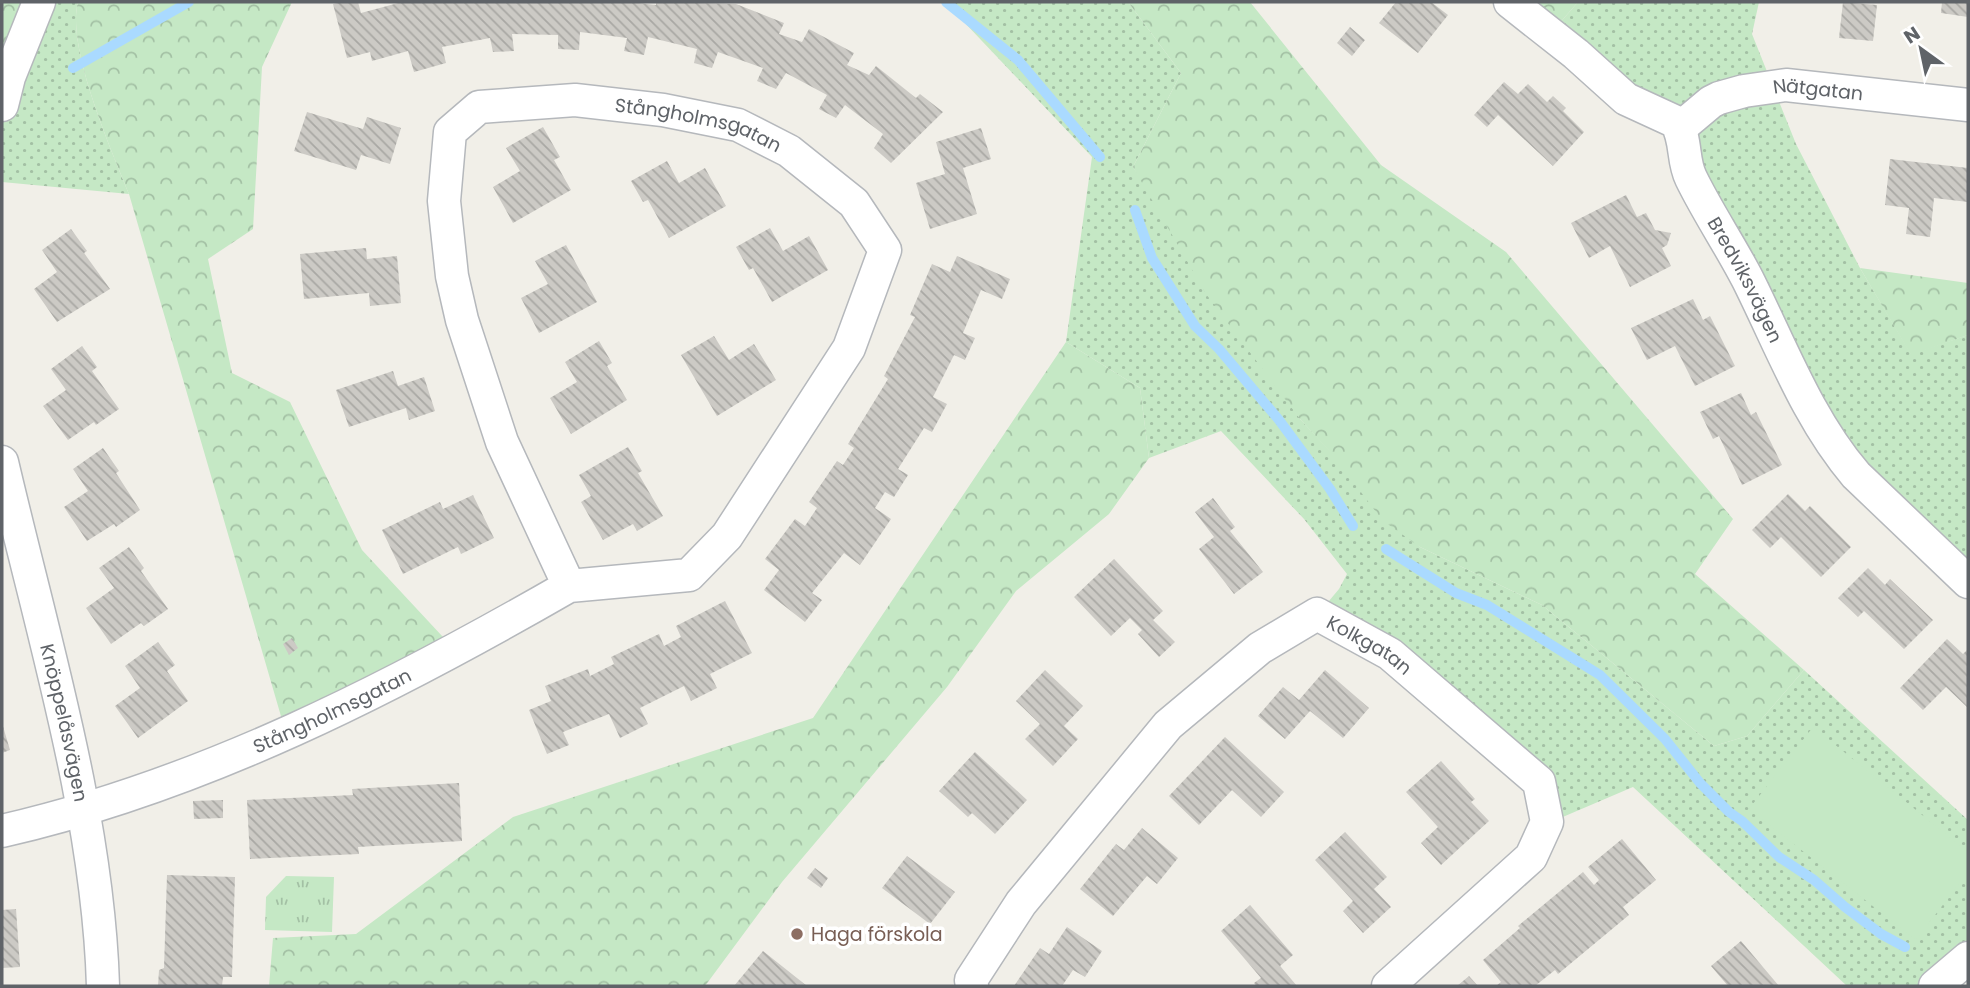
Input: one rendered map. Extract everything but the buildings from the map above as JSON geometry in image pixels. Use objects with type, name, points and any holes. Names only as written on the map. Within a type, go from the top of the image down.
[{"type":"street","points":[[2,105],[9,78],[39,2]]},
{"type":"street","points":[[1510,2],[1576,54],[1626,99],[1670,117],[1680,128]]},
{"type":"street","name":"Nätgatan","points":[[1680,128],[1719,98],[1744,91],[1786,85],[1968,105]]},
{"type":"street","name":"Stångholmsgatan","points":[[2,831],[82,809],[195,771],[354,703],[471,643],[569,586],[689,575],[727,536],[849,348],[885,250],[854,203],[789,151],[738,125],[663,110],[575,100],[480,107],[450,132],[444,201],[452,276],[462,320],[502,442],[569,586]]},
{"type":"street","name":"Bredviksvägen","points":[[1680,128],[1690,176],[1746,277],[1820,425],[1840,457],[1968,582]]},
{"type":"street","name":"Knöppelåsvägen","points":[[2,462],[66,730],[82,809],[95,892],[103,986]]},
{"type":"street","name":"Kolkgatan","points":[[972,986],[971,980],[1021,903],[1168,725],[1260,648],[1317,614],[1390,654],[1539,782],[1548,822],[1531,857],[1388,986]]},
{"type":"street","points":[[1936,986],[1968,958]]},
{"type":"green space","points":[[2,2],[46,2],[2,55]]},
{"type":"green space","points":[[46,2],[78,2],[78,45],[84,71],[129,194],[2,182],[2,55]]},
{"type":"green space","points":[[78,2],[292,2],[262,67],[253,229],[208,259],[232,373],[290,402],[362,550],[456,651],[285,730],[129,194],[84,71],[78,45]]},
{"type":"green space","points":[[945,2],[1128,2],[1181,73],[1133,167],[1300,419],[1420,547],[1542,605],[1714,746],[1747,736],[1804,670],[1968,820],[1968,967],[1934,986],[1847,986],[1633,787],[1544,825],[1536,777],[1318,614],[1339,589],[1347,574],[1304,519],[1221,431],[1149,458],[1140,388],[1066,342],[1092,157]]},
{"type":"green space","points":[[1128,2],[1250,2],[1381,165],[1506,252],[1733,519],[1695,574],[1804,670],[1747,736],[1714,746],[1542,605],[1420,547],[1382,520],[1333,455],[1300,419],[1206,294],[1133,167],[1181,73]]},
{"type":"green space","points":[[1512,2],[1578,2],[1551,33]]},
{"type":"green space","points":[[1578,2],[1759,2],[1752,34],[1796,144],[1860,268],[1911,354],[1968,335],[1968,583],[1842,455],[1686,153],[1551,33]]},
{"type":"green space","points":[[1860,268],[1968,283],[1968,335],[1911,355]]},
{"type":"green space","points":[[1066,342],[1140,388],[1149,458],[1109,514],[1016,591],[947,687],[782,882],[705,986],[269,986],[273,938],[356,934],[513,817],[813,718]]},
{"type":"green space","points":[[1813,727],[1968,852],[1968,872],[1916,940],[1749,809]]},
{"type":"green space","points":[[286,876],[334,877],[332,932],[265,930],[266,897]]},
{"type":"waterway","points":[[73,68],[189,2]]},
{"type":"waterway","points":[[946,2],[1018,60],[1100,157]]},
{"type":"waterway","points":[[1135,210],[1152,258],[1195,326],[1219,349],[1279,420],[1330,489],[1353,526]]},
{"type":"waterway","points":[[1386,549],[1456,593],[1487,605],[1600,675],[1665,739],[1700,783],[1779,857],[1814,880],[1881,934],[1905,947]]},
{"type":"place","name":"Haga förskola","points":[[797,934]]}]
